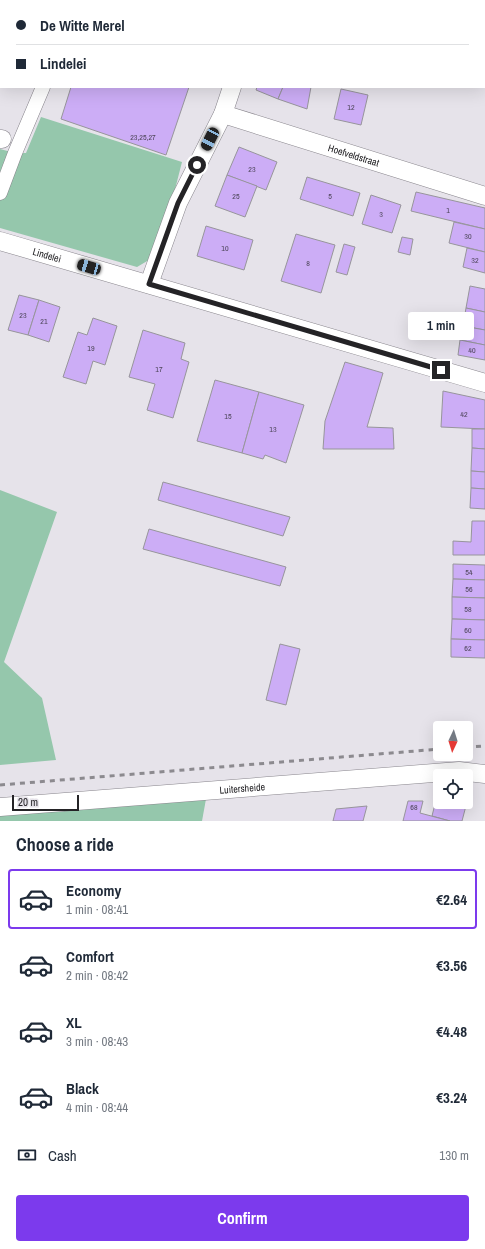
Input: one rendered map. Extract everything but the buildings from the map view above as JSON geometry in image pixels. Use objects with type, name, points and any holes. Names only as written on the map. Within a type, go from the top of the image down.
[{"type":"street","points":[[0,192],[43,88]]},
{"type":"street","points":[[149,284],[178,203],[223,114],[232,88]]},
{"type":"street","name":"Hoefveldstraat","points":[[223,114],[485,196]]},
{"type":"street","name":"Lindelei","points":[[0,241],[485,383]]},
{"type":"street","name":"Luitersheide","points":[[0,807],[459,770],[485,774]]},
{"type":"green space","points":[[41,117],[182,162],[171,205],[154,257],[137,267],[0,228],[0,149],[15,153],[26,153]]},
{"type":"green space","points":[[0,490],[57,512],[4,662],[42,698],[56,760],[0,765]]},
{"type":"green space","points":[[206,799],[202,821],[0,821],[0,814]]},
{"type":"railway","points":[[473,747],[485,746]]},
{"type":"railway","points":[[0,785],[433,750]]},
{"type":"route","points":[[197,165],[178,203],[149,284],[441,370]]}]
